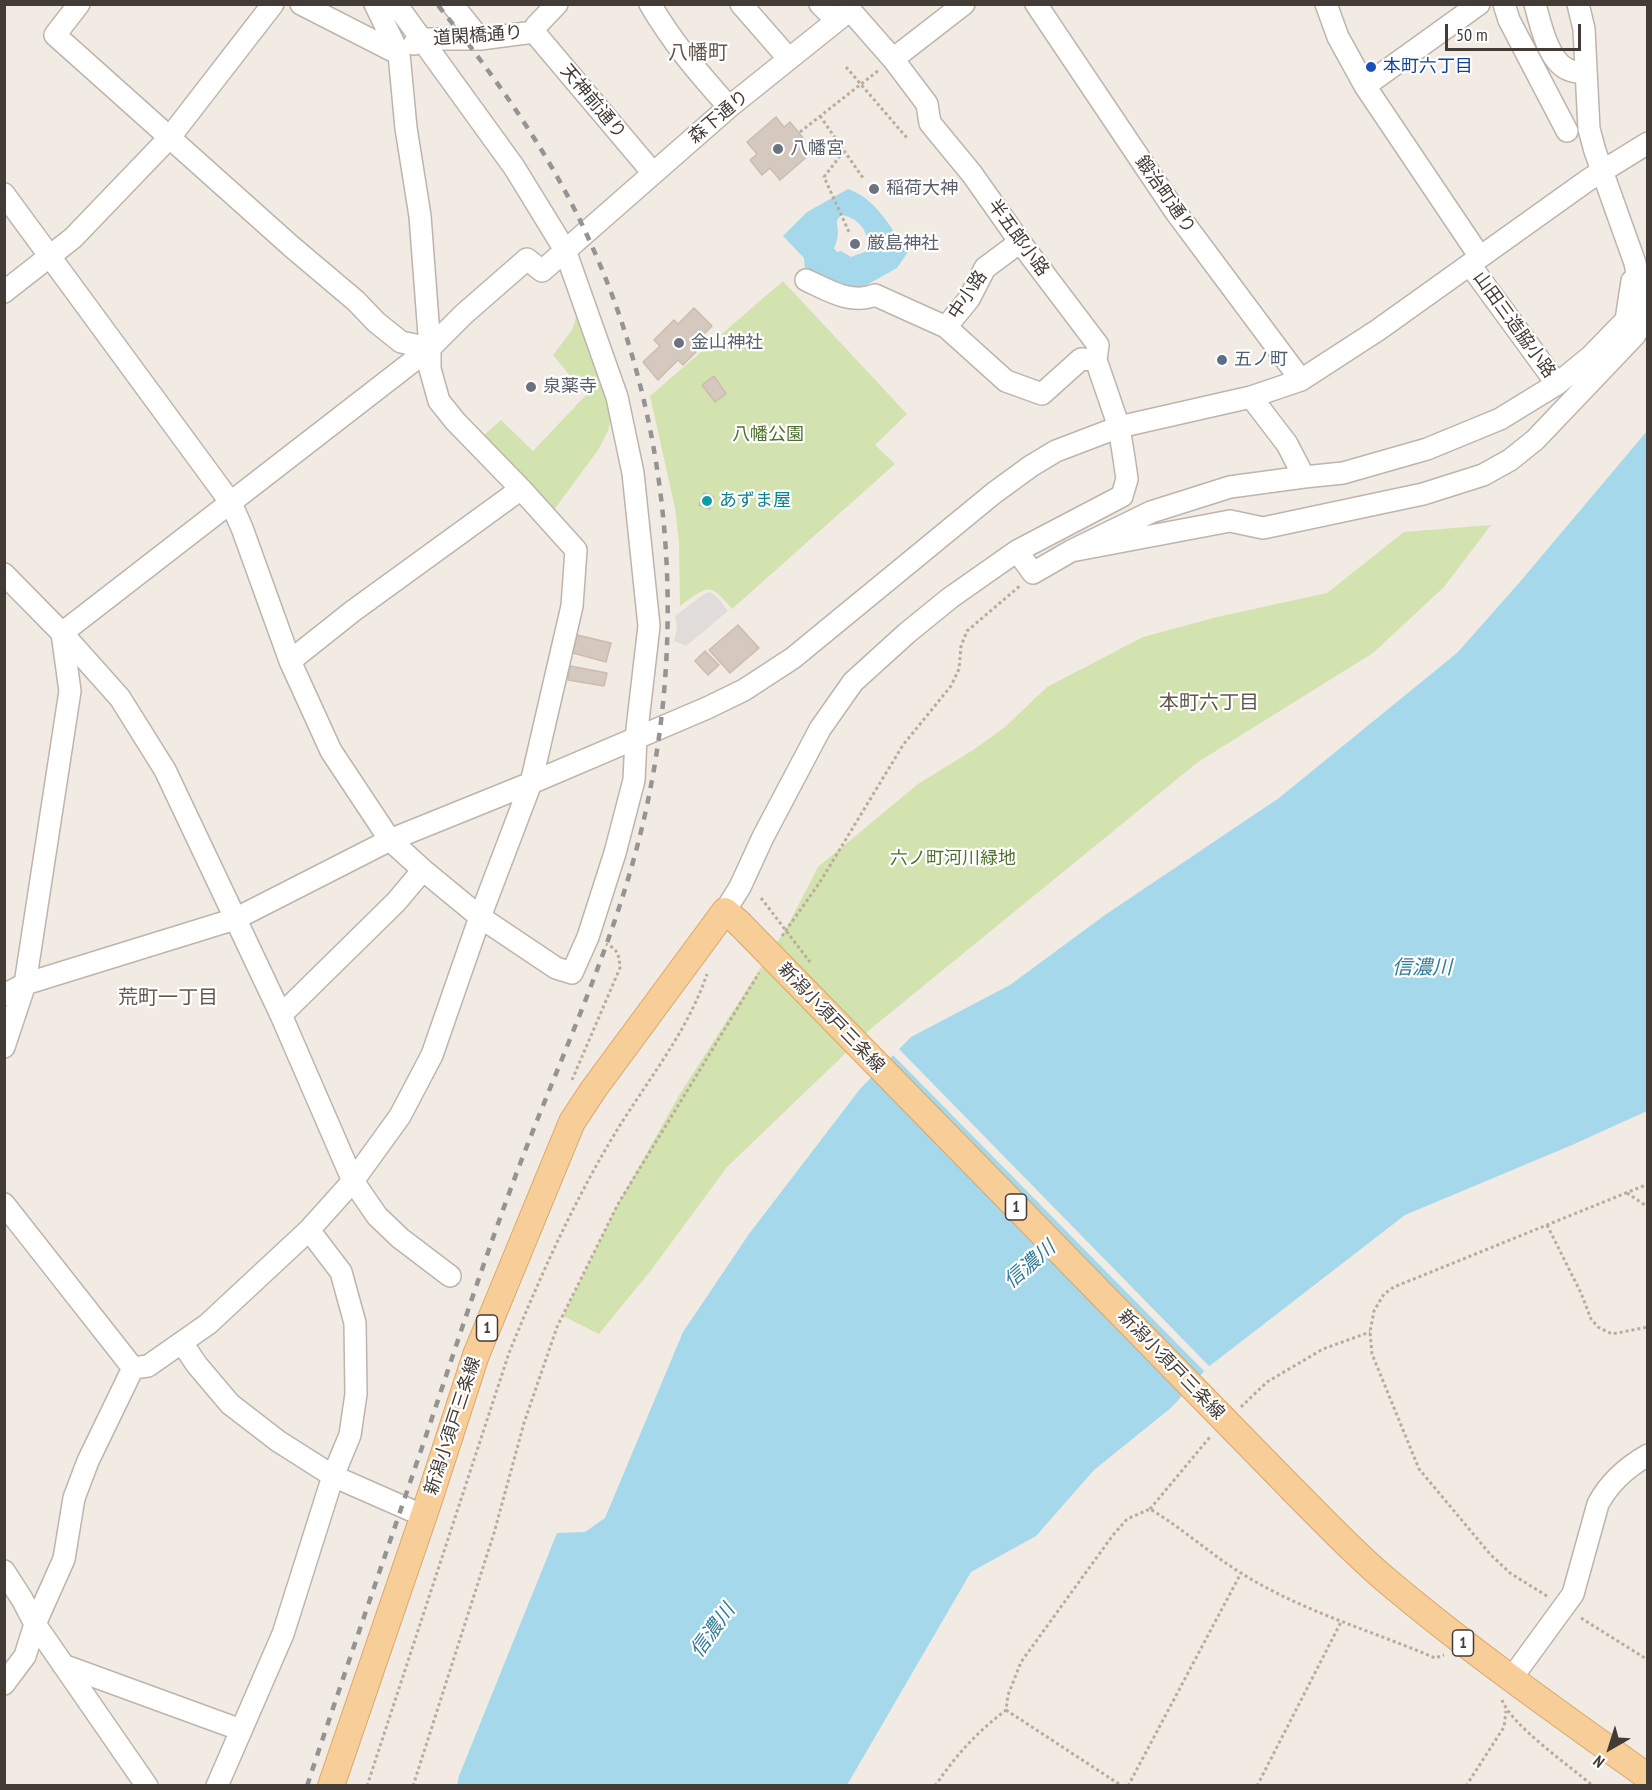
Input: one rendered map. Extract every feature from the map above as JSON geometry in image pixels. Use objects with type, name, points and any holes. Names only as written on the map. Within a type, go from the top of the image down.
[{"type":"main road","name":"新潟小須戸三条線","points":[[331,1785],[424,1516],[476,1355],[572,1122],[593,1090],[732,917],[1294,1491],[1384,1578],[1511,1679],[1647,1777]]},
{"type":"street","points":[[79,4],[55,35],[384,328],[401,342],[430,348]]},
{"type":"street","points":[[4,292],[73,238],[170,137],[273,4]]},
{"type":"street","points":[[301,4],[399,54]]},
{"type":"street","points":[[133,1368],[148,1366],[208,1324],[309,1230],[354,1181],[400,1116],[432,1055],[480,917],[531,783],[572,606],[576,550],[439,401],[429,369],[430,348],[420,216],[406,128],[399,54],[375,4]]},
{"type":"street","points":[[4,194],[231,503],[290,661],[332,751],[390,840],[480,917],[556,968],[572,973],[588,937],[615,853],[634,780],[636,738],[649,626],[633,472],[617,397],[565,250],[514,167],[396,4]]},
{"type":"street","points":[[452,4],[480,39]]},
{"type":"street","points":[[534,32],[536,26],[557,4]]},
{"type":"street","points":[[650,4],[664,28],[729,107]]},
{"type":"street","points":[[741,4],[789,59]]},
{"type":"street","points":[[820,4],[836,20],[850,10],[893,59],[964,4]]},
{"type":"street","name":"鍛治町通り","points":[[1036,4],[1175,211],[1301,380]]},
{"type":"street","name":"山田三造脇小路","points":[[1326,4],[1338,37],[1365,86],[1475,261],[1557,384]]},
{"type":"street","points":[[1365,86],[1479,4]]},
{"type":"street","points":[[1504,4],[1509,20],[1567,131]]},
{"type":"street","points":[[1535,4],[1546,41],[1554,55],[1566,69],[1586,74]]},
{"type":"street","points":[[1071,551],[1230,521],[1263,528],[1424,494],[1483,475],[1510,460],[1535,440],[1635,335],[1641,323],[1643,308],[1635,263],[1589,129],[1584,29],[1578,4]]},
{"type":"street","name":"森下通り","points":[[430,348],[464,314],[527,259],[542,271],[729,107],[836,20]]},
{"type":"street","name":"道閑橋通り","points":[[422,39],[480,39],[534,32]]},
{"type":"street","name":"天神前通り","points":[[534,32],[653,173]]},
{"type":"street","points":[[399,54],[422,39]]},
{"type":"street","name":"半五郎小路","points":[[732,917],[740,887],[763,837],[820,729],[853,682],[950,598],[1017,550],[1122,496],[1127,479],[1119,428],[1096,360],[1098,345],[972,174],[930,123],[927,104],[893,59]]},
{"type":"street","points":[[4,995],[26,984],[235,919],[390,840],[707,708],[767,676],[793,658],[994,493],[1031,466],[1056,451],[1119,428],[1251,397],[1301,380],[1378,330],[1603,170],[1647,143]]},
{"type":"street","name":"中小路","points":[[946,327],[969,299],[985,268],[1020,242]]},
{"type":"street","points":[[1017,550],[1033,573],[1071,551],[1151,512],[1230,487],[1343,473],[1427,449],[1500,419],[1557,384],[1590,357],[1626,320],[1635,263]]},
{"type":"street","points":[[806,280],[842,297],[864,300],[875,295],[946,327],[1006,381],[1042,394],[1081,359],[1096,360]]},
{"type":"street","points":[[62,633],[430,348]]},
{"type":"street","points":[[1251,397],[1287,444],[1304,477]]},
{"type":"street","points":[[290,661],[353,611],[522,489]]},
{"type":"street","points":[[5,576],[62,633],[120,698],[165,770],[281,1015],[354,1181],[385,1223],[400,1238],[450,1276]]},
{"type":"street","points":[[4,1047],[26,984],[70,691],[62,633]]},
{"type":"street","points":[[281,1015],[396,902],[423,870]]},
{"type":"street","points":[[4,1203],[133,1368]]},
{"type":"street","points":[[217,1785],[284,1634],[333,1476],[350,1434],[356,1394],[355,1323],[341,1272],[309,1230]]},
{"type":"street","points":[[182,1343],[197,1365],[230,1404],[278,1441],[333,1476],[424,1516]]},
{"type":"street","points":[[4,1684],[25,1656],[35,1624],[64,1559],[74,1498],[88,1461],[133,1368]]},
{"type":"street","points":[[1511,1679],[1573,1594],[1598,1504],[1604,1492],[1616,1478],[1647,1455]]},
{"type":"street","points":[[4,1571],[35,1624],[147,1785]]},
{"type":"street","points":[[63,1665],[242,1730]]},
{"type":"path","points":[[800,132],[893,59]]},
{"type":"path","points":[[846,67],[907,138]]},
{"type":"path","points":[[820,116],[863,178]]},
{"type":"path","points":[[844,151],[824,177],[849,232]]},
{"type":"path","points":[[781,937],[820,882],[903,745],[951,686],[958,669],[961,646],[967,631],[1010,596],[1033,573]]},
{"type":"path","points":[[568,1089],[620,968],[619,956],[615,948],[588,937]]},
{"type":"path","points":[[413,1785],[494,1533],[524,1423],[557,1327],[618,1204],[763,966]]},
{"type":"path","points":[[368,1785],[509,1353],[536,1288],[562,1231],[613,1136],[681,1031],[700,996],[707,974]]},
{"type":"path","points":[[1647,1184],[1394,1287],[1384,1294],[1374,1311],[1370,1332],[1372,1354],[1419,1469],[1490,1554],[1510,1573],[1647,1660]]},
{"type":"path","points":[[1627,1193],[1647,1208]]},
{"type":"path","points":[[1547,1225],[1591,1318],[1598,1327],[1612,1334],[1647,1327]]},
{"type":"path","points":[[1235,1413],[1267,1382],[1323,1349],[1370,1332]]},
{"type":"path","points":[[935,1785],[950,1764],[980,1731],[1006,1710],[1008,1695],[1022,1662],[1113,1535],[1127,1519],[1150,1509],[1211,1436]]},
{"type":"path","points":[[1150,1509],[1170,1520],[1241,1573],[1317,1613],[1390,1639],[1434,1658],[1468,1646]]},
{"type":"path","points":[[1128,1785],[1241,1573]]},
{"type":"path","points":[[1257,1785],[1341,1622]]},
{"type":"path","points":[[1511,1679],[1502,1699],[1506,1711],[1593,1785]]},
{"type":"path","points":[[1006,1710],[1122,1785]]},
{"type":"path","points":[[1466,1785],[1503,1727],[1506,1711]]},
{"type":"green space","name":"八幡公園","points":[[783,281],[907,414],[875,445],[895,464],[732,609],[713,590],[703,591],[680,606],[679,543],[675,508],[650,396]]},
{"type":"green space","points":[[579,308],[613,409],[608,431],[598,450],[554,510],[482,437],[501,420],[533,451],[586,395],[553,355],[572,330]]},
{"type":"green space","name":"六ノ町河川緑地","points":[[1491,525],[1444,587],[1373,653],[1198,762],[873,1027],[727,1167],[652,1269],[599,1334],[563,1316],[618,1204],[681,1092],[787,927],[818,867],[918,784],[1005,727],[1047,687],[1143,637],[1217,617],[1327,593],[1404,532]]},
{"type":"shaded area","points":[[710,592],[728,611],[686,646],[674,641],[677,627],[675,616]]},
{"type":"water","points":[[848,189],[858,193],[875,207],[908,252],[897,268],[856,291],[805,271],[804,258],[783,236],[807,212]],"holes":[[[842,215],[854,219],[862,227],[868,244],[867,251],[851,257],[841,251],[837,252],[834,248],[838,237],[838,219]]]},
{"type":"water","name":"信濃川","points":[[1647,431],[1647,1111],[1405,1215],[1207,1368],[1172,1407],[1094,1470],[1036,1536],[971,1572],[847,1785],[457,1786],[459,1776],[557,1533],[585,1532],[605,1518],[683,1332],[749,1234],[860,1089],[911,1037],[1010,985],[1105,915],[1279,798],[1457,653]]},
{"type":"pier","points":[[898,1048],[1211,1368],[1206,1373],[892,1054]]},
{"type":"building","name":"八幡宮","points":[[776,117],[784,127],[790,122],[804,139],[799,144],[809,155],[780,180],[770,168],[762,175],[750,160],[757,154],[747,142]]},
{"type":"building","name":"金山神社","points":[[694,308],[712,326],[704,334],[706,337],[693,349],[696,352],[683,365],[678,360],[658,380],[643,362],[660,346],[654,340],[674,320],[678,324]]},
{"type":"building","points":[[714,376],[726,394],[715,402],[702,385]]},
{"type":"building","name":"あずま屋","points":[[704,493],[714,497],[710,509],[699,505]]},
{"type":"building","points":[[738,625],[759,648],[730,673],[709,650]]},
{"type":"building","points":[[577,635],[611,643],[606,662],[573,653]]},
{"type":"building","points":[[705,651],[719,665],[708,675],[695,661]]},
{"type":"building","points":[[570,666],[607,673],[604,686],[568,680]]},
{"type":"railway","points":[[307,1786],[497,1226],[581,1013],[615,919],[643,823],[657,751],[665,677],[668,603],[664,529],[655,456],[640,383],[618,312],[576,211],[541,149],[502,90],[437,4]]},
{"type":"place","name":"本町六丁目","points":[[1371,67]]},
{"type":"place","name":"八幡宮","points":[[778,149]]},
{"type":"place","name":"稲荷大神","points":[[874,189]]},
{"type":"place","name":"厳島神社","points":[[855,244]]},
{"type":"place","name":"金山神社","points":[[679,343]]},
{"type":"place","name":"五ノ町","points":[[1222,360]]},
{"type":"place","name":"泉薬寺","points":[[531,387]]},
{"type":"place","name":"あずま屋","points":[[707,501]]},
{"type":"district","name":"八幡町","points":[[698,53]]},
{"type":"district","name":"本町六丁目","points":[[1209,703]]},
{"type":"district","name":"荒町一丁目","points":[[168,998]]}]
